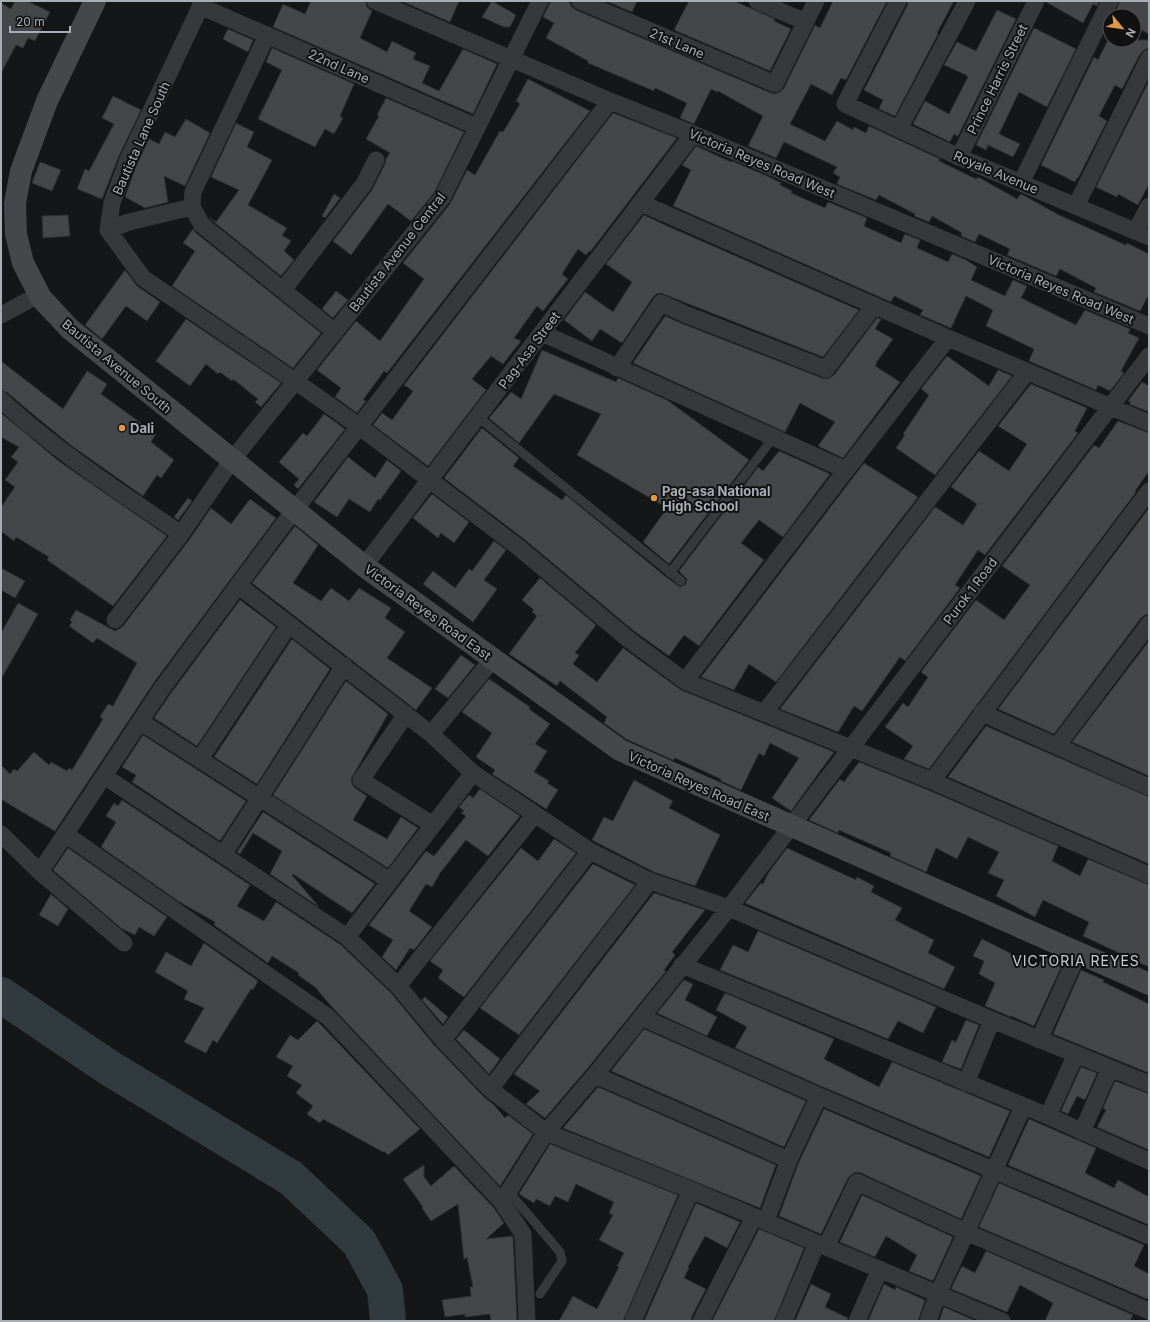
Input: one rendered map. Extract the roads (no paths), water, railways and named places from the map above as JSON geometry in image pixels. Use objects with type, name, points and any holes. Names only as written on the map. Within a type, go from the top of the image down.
[{"type":"street","name":"Bautista Avenue South","points":[[95,1],[47,101],[21,171],[15,203],[16,234],[23,263],[42,298],[70,329],[294,511]]},
{"type":"street","name":"Victoria Reyes Road West","points":[[376,1],[610,101],[693,134],[1149,326]]},
{"type":"street","name":"Bautista Avenue Central","points":[[115,620],[181,534],[232,460],[442,198],[540,1]]},
{"type":"street","name":"21st Lane","points":[[580,1],[775,84],[806,22]]},
{"type":"street","points":[[757,1],[806,22],[816,1]]},
{"type":"street","name":"Royale Avenue","points":[[898,1],[845,104],[959,157],[1142,234]]},
{"type":"street","points":[[899,129],[967,1]]},
{"type":"street","name":"Prince Harris Street","points":[[959,157],[1036,1]]},
{"type":"street","points":[[1021,183],[1110,1]]},
{"type":"street","name":"22nd Lane","points":[[202,3],[266,35],[477,127]]},
{"type":"street","name":"Bautista Lane South","points":[[108,230],[112,203],[127,162],[202,3]]},
{"type":"street","points":[[266,35],[193,192],[192,207],[202,225],[335,332]]},
{"type":"street","points":[[1076,206],[1149,58]]},
{"type":"street","points":[[40,872],[164,688],[294,511],[610,101]]},
{"type":"street","name":"Pag-Asa Street","points":[[364,566],[693,134]]},
{"type":"street","points":[[283,290],[364,184],[376,160]]},
{"type":"street","points":[[641,203],[874,306],[1149,423]]},
{"type":"street","points":[[1142,234],[1149,206]]},
{"type":"street","points":[[192,207],[129,222],[108,230],[143,278],[360,427],[518,547],[628,639],[685,681],[932,780],[1149,875]]},
{"type":"street","points":[[1,315],[40,294]]},
{"type":"street","points":[[617,368],[661,303],[687,315],[826,370],[874,306]]},
{"type":"street","points":[[542,333],[846,470]]},
{"type":"street","points":[[685,681],[948,338]]},
{"type":"street","name":"Purok 1 Road","points":[[505,1196],[546,1132],[595,1075],[729,908],[1149,356]]},
{"type":"street","points":[[764,713],[1027,372]]},
{"type":"street","points":[[1,400],[49,441],[181,534]]},
{"type":"street","points":[[932,780],[1149,491]]},
{"type":"street","name":"Victoria Reyes Road East","points":[[294,511],[364,566],[620,750],[791,827],[1149,984]]},
{"type":"street","points":[[239,586],[406,714],[431,734],[473,773],[590,851],[650,881],[729,908],[1039,1040],[1149,1084]]},
{"type":"street","points":[[1057,746],[1149,624]]},
{"type":"street","points":[[200,759],[289,625]]},
{"type":"street","points":[[431,734],[493,659]]},
{"type":"street","points":[[223,855],[344,666]]},
{"type":"street","points":[[982,713],[1149,787]]},
{"type":"street","points":[[406,714],[361,780],[433,825]]},
{"type":"street","points":[[141,722],[390,881]]},
{"type":"street","points":[[347,937],[473,773]]},
{"type":"street","points":[[104,776],[347,937],[398,986],[443,1040],[490,1089],[546,1132],[691,1190],[1002,1321]]},
{"type":"street","points":[[398,986],[535,814]]},
{"type":"street","points":[[1,834],[40,872],[124,943]]},
{"type":"street","points":[[66,834],[328,1017],[505,1196],[523,1234],[527,1321]]},
{"type":"street","points":[[443,1040],[590,851]]},
{"type":"street","points":[[490,1089],[650,881]]},
{"type":"street","points":[[1039,1040],[1078,953]]},
{"type":"street","points":[[682,965],[1022,1107],[1048,1116],[1149,1161]]},
{"type":"street","points":[[641,1017],[819,1096],[1149,1236]]},
{"type":"street","points":[[966,1083],[992,1020]]},
{"type":"street","points":[[1048,1116],[1076,1054]]},
{"type":"street","points":[[1082,1132],[1110,1068]]},
{"type":"street","points":[[595,1075],[789,1160]]},
{"type":"street","points":[[700,1321],[760,1219],[819,1096]]},
{"type":"street","points":[[928,1321],[938,1294],[1022,1107]]},
{"type":"street","points":[[784,1321],[821,1245],[857,1182],[966,1232],[1149,1311]]},
{"type":"street","points":[[632,1321],[691,1190]]},
{"type":"street","points":[[857,1321],[880,1269]]},
{"type":"lane","points":[[478,417],[681,581]]},
{"type":"lane","points":[[670,573],[774,438]]},
{"type":"lane","points":[[505,1196],[560,1252],[562,1261],[540,1294]]},
{"type":"waterway","points":[[1,995],[111,1069],[291,1178],[359,1242],[385,1290],[388,1321]]},
{"type":"place","name":"Dali","points":[[122,428]]},
{"type":"place","name":"Pag-asa National High School","points":[[654,498]]},
{"type":"district","name":"VICTORIA REYES","points":[[1076,961]]}]
